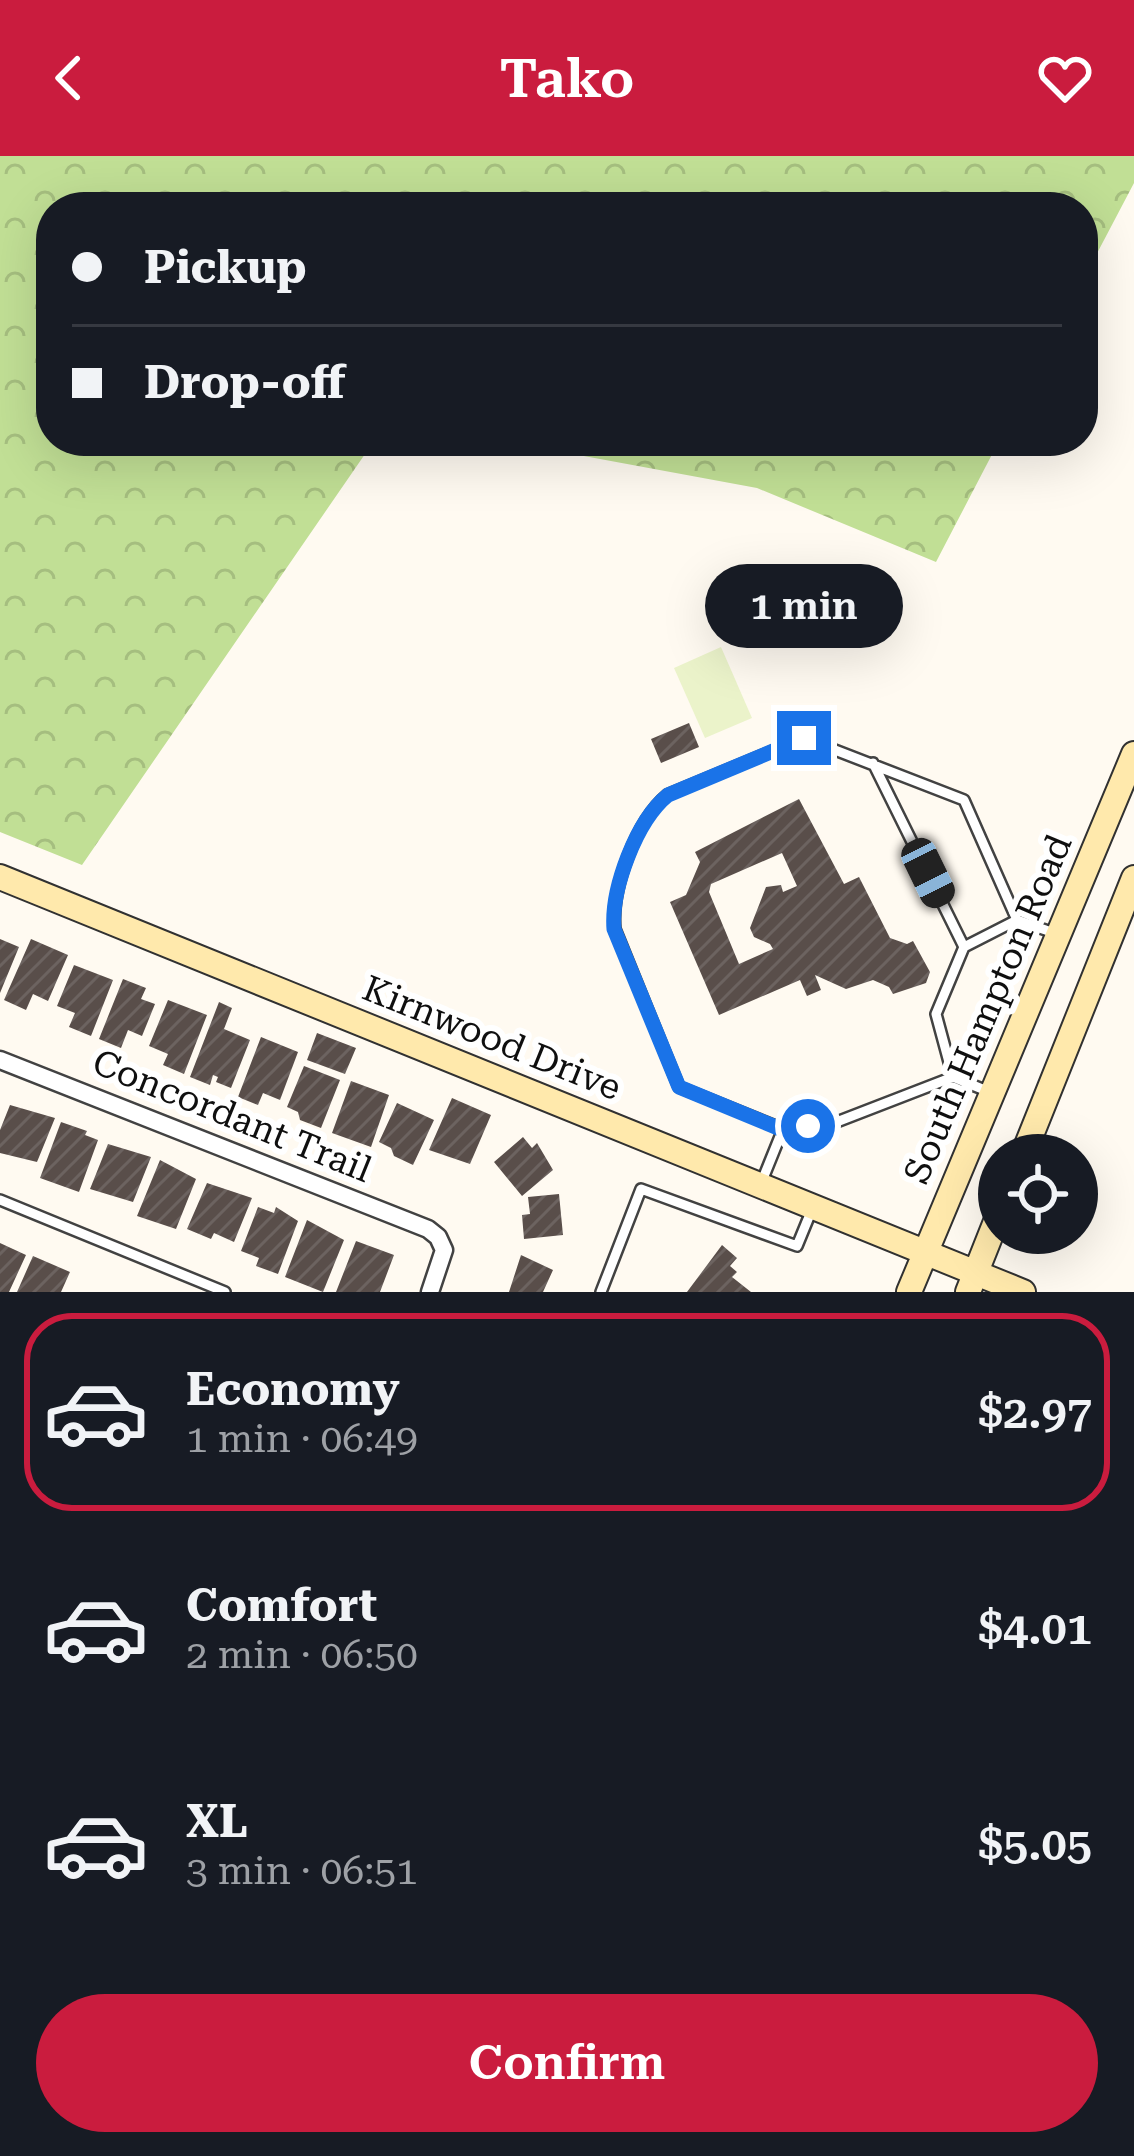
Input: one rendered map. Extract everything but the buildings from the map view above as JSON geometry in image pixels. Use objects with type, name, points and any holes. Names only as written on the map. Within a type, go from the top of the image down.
[{"type":"street","name":"South Hampton Road","points":[[909,1292],[1134,754]]},
{"type":"street","name":"Kirnwood Drive","points":[[0,877],[925,1252],[972,1282],[1023,1292]]},
{"type":"street","points":[[1031,1134],[1134,878]]},
{"type":"street","name":"Concordant Trail","points":[[0,1060],[428,1229],[439,1237],[444,1250],[430,1292]]},
{"type":"street","points":[[972,1282],[983,1254]]},
{"type":"lane","points":[[992,1094],[953,1077],[834,1123],[783,1130],[679,1087],[614,929],[612,902],[649,811],[668,795],[804,738],[964,800],[1017,920],[1058,935]]},
{"type":"lane","points":[[873,763],[964,946]]},
{"type":"lane","points":[[953,1077],[937,1014],[964,946],[1017,920]]},
{"type":"lane","points":[[760,1186],[783,1130]]},
{"type":"lane","points":[[601,1292],[641,1189],[796,1246],[813,1207]]},
{"type":"lane","points":[[0,1201],[225,1292]]},
{"type":"green space","points":[[0,156],[1134,156],[1134,183],[1098,251],[1098,192],[36,192],[36,456],[364,456],[82,865],[0,832]]},
{"type":"green space","points":[[583,456],[991,456],[936,562],[757,488]]},
{"type":"green space","points":[[721,647],[752,718],[705,738],[674,668]]},
{"type":"route","points":[[804,738],[668,795],[649,811],[612,902],[614,929],[679,1087],[783,1130],[808,1126]]}]
